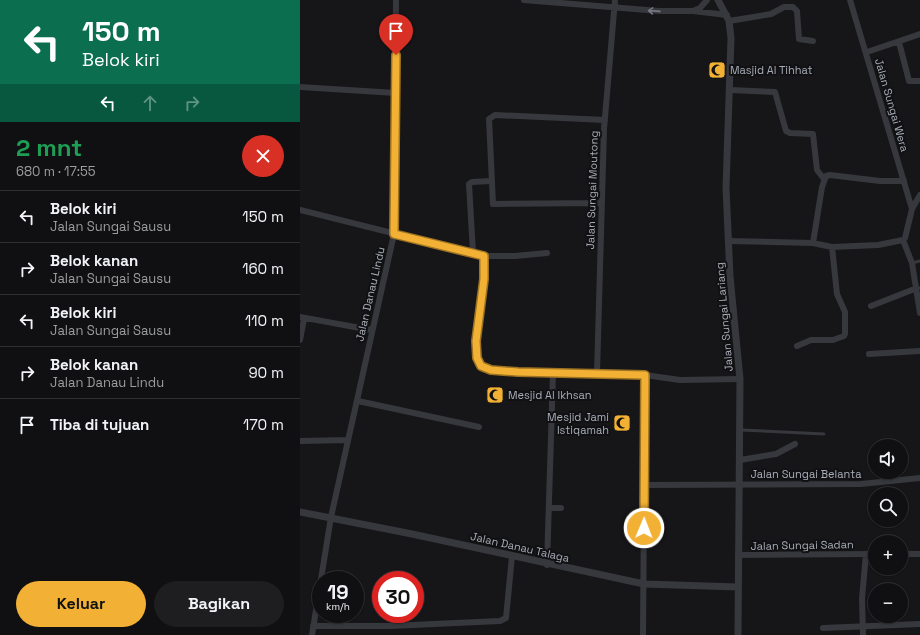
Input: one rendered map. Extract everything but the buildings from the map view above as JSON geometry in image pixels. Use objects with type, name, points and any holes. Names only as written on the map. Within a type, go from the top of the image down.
[{"type":"street","name":"Jalan Danau Lindu","points":[[312,635],[331,517],[394,234],[396,0]]},
{"type":"street","points":[[524,0],[659,12],[693,11],[728,18],[771,14],[784,7],[793,7],[797,11],[799,39],[813,41]]},
{"type":"street","name":"Jalan Sungai Moutong","points":[[597,373],[605,120],[615,0]]},
{"type":"street","points":[[693,11],[700,8],[707,0]]},
{"type":"street","name":"Jalan Sungai Lariang","points":[[718,0],[728,18],[730,90],[726,180],[728,241],[740,378],[741,430],[739,484],[738,635]]},
{"type":"street","name":"Jalan Sungai Wera","points":[[850,0],[867,52],[912,209]]},
{"type":"street","points":[[867,52],[920,34]]},
{"type":"street","points":[[899,42],[909,81],[920,81]]},
{"type":"street","points":[[300,87],[396,93]]},
{"type":"street","points":[[730,90],[775,92],[787,131],[813,134],[816,170],[824,179]]},
{"type":"street","points":[[602,203],[494,205],[492,202],[489,119],[491,116],[605,120]]},
{"type":"street","points":[[813,243],[824,179],[830,175],[880,181],[904,181]]},
{"type":"street","points":[[473,253],[469,184],[472,182],[491,182]]},
{"type":"street","points":[[920,195],[918,202],[912,209],[903,240],[912,263],[920,313]]},
{"type":"street","points":[[300,210],[484,256],[515,256],[547,252]]},
{"type":"street","points":[[728,241],[813,243],[832,248],[878,245],[903,240]]},
{"type":"street","points":[[797,346],[817,339],[834,340],[844,336],[845,334],[845,312],[837,294],[832,248]]},
{"type":"street","points":[[484,256],[484,279],[476,341],[477,358],[481,366],[491,370],[518,372],[645,375],[680,380],[740,378]]},
{"type":"street","points":[[871,306],[917,288]]},
{"type":"street","points":[[300,340],[302,318],[372,330]]},
{"type":"street","points":[[869,354],[920,351]]},
{"type":"street","points":[[547,564],[550,508],[553,372]]},
{"type":"street","points":[[643,635],[645,375]]},
{"type":"street","points":[[358,401],[479,427]]},
{"type":"street","points":[[300,441],[347,440]]},
{"type":"street","points":[[740,460],[776,454],[795,444]]},
{"type":"street","name":"Jalan Sungai Belanta","points":[[645,486],[861,484],[920,478]]},
{"type":"street","points":[[550,508],[561,508]]},
{"type":"street","name":"Jalan Danau Talaga","points":[[300,512],[331,517],[644,584],[738,587]]},
{"type":"street","name":"Jalan Sungai Sadan","points":[[738,555],[866,554],[862,598],[864,635]]},
{"type":"street","points":[[908,554],[920,554]]},
{"type":"street","points":[[313,626],[390,626],[500,621],[506,618],[512,556]]},
{"type":"street","points":[[823,628],[920,624]]},
{"type":"lane","points":[[912,263],[920,261]]},
{"type":"lane","points":[[741,430],[824,434]]},
{"type":"place","name":"Masjid Al Tihhat","points":[[717,70]]},
{"type":"place","name":"Mesjid Al Ikhsan","points":[[495,395]]},
{"type":"place","name":"Mesjid Jami Istiqamah","points":[[622,423]]},
{"type":"route","points":[[396,55],[397,77],[394,234],[484,256],[484,279],[476,341],[477,358],[481,366],[491,370],[518,372],[645,375],[644,528]]}]
